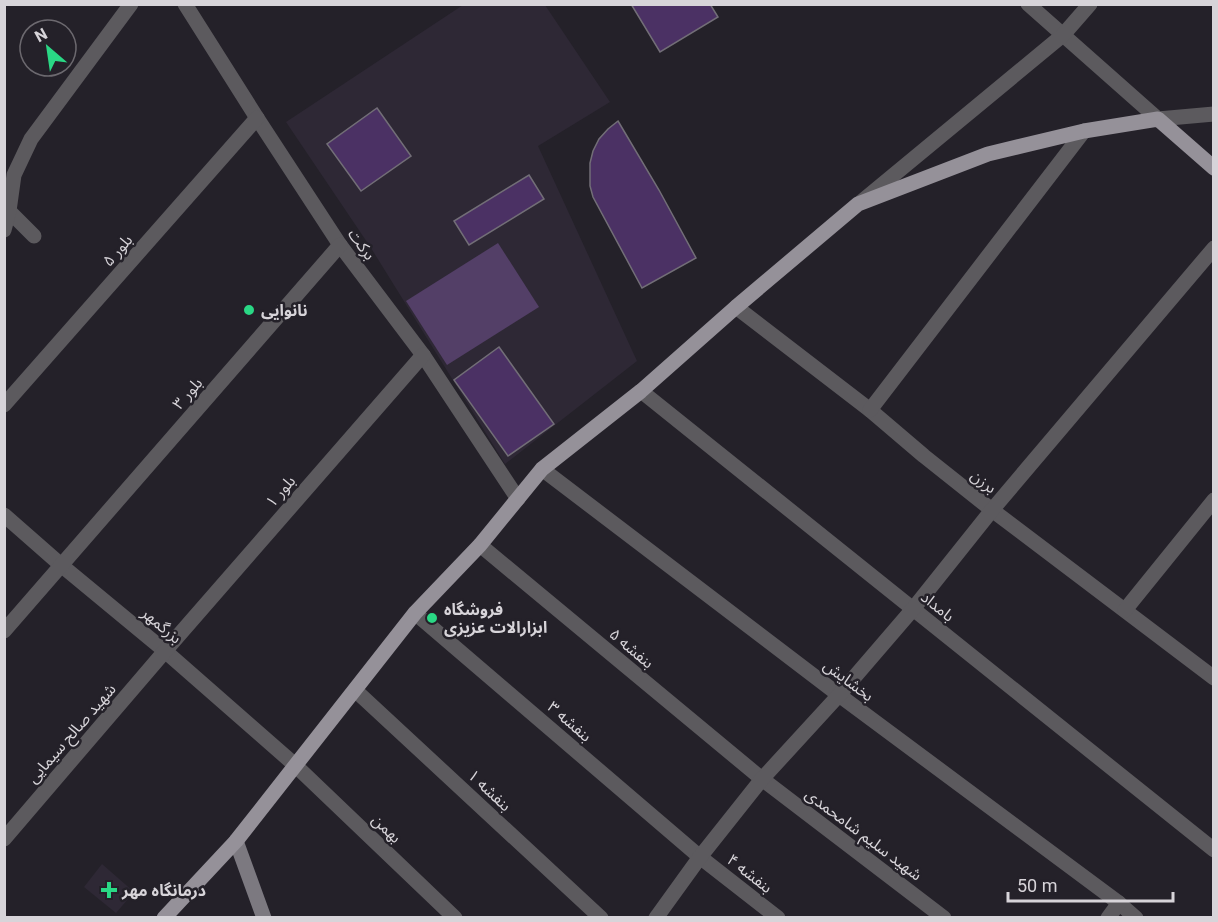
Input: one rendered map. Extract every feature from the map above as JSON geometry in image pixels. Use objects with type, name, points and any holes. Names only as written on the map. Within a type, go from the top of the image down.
[{"type":"main road","points":[[164,918],[236,841],[416,613],[480,545],[543,469],[641,390],[858,204],[988,154],[1084,131],[1158,119],[1214,168]]},
{"type":"main road","points":[[236,841],[264,918]]},
{"type":"street","points":[[4,230],[14,175],[31,139],[131,4]]},
{"type":"street","name":"برکت","points":[[185,4],[256,118],[340,245],[423,355],[518,499]]},
{"type":"street","points":[[1028,4],[1158,119],[1214,114]]},
{"type":"street","points":[[858,204],[1063,35],[1090,4]]},
{"type":"street","name":"بلور ۵","points":[[4,405],[256,118]]},
{"type":"street","points":[[870,410],[1084,131]]},
{"type":"street","points":[[9,211],[34,236]]},
{"type":"street","name":"بلور ۳","points":[[4,631],[340,245]]},
{"type":"street","points":[[656,918],[700,857],[762,779],[913,609],[992,510],[1214,248]]},
{"type":"street","name":"برزن","points":[[736,307],[870,410],[992,510],[1214,678]]},
{"type":"street","name":"بلور ۱","points":[[165,651],[423,355]]},
{"type":"street","name":"بامداد","points":[[641,390],[1214,850]]},
{"type":"street","name":"بخشایش","points":[[543,469],[1136,918]]},
{"type":"street","points":[[1125,610],[1214,500]]},
{"type":"street","name":"بزرگمهر","points":[[4,515],[295,765]]},
{"type":"street","name":"بنفشه ۵","points":[[480,545],[762,779]]},
{"type":"street","name":"بنفشه ۳","points":[[416,613],[700,857]]},
{"type":"street","name":"شهید صالح سیمایی","points":[[4,839],[165,651]]},
{"type":"street","name":"بنفشه ۱","points":[[355,690],[602,918]]},
{"type":"street","name":"بهمن","points":[[295,765],[455,918]]},
{"type":"street","name":"شهید سلیم شامحمدی","points":[[762,779],[944,918]]},
{"type":"street","name":"بنفشه ۴","points":[[700,857],[778,918]]},
{"type":"street","points":[[1108,918],[1119,903]]},
{"type":"shaded area","points":[[463,5],[545,5],[610,102],[538,146],[637,361],[505,464],[371,248],[286,122]]},
{"type":"shaded area","points":[[498,243],[539,307],[447,365],[406,301]]},
{"type":"shaded area","name":"درمانگاه مهر","points":[[102,864],[134,892],[116,913],[84,887]]},
{"type":"building","points":[[631,4],[710,4],[718,17],[660,52]]},
{"type":"building","points":[[377,108],[411,156],[361,191],[327,144]]},
{"type":"building","points":[[618,121],[696,258],[642,288],[593,197],[590,186],[590,163],[593,151],[599,139]]},
{"type":"building","points":[[529,175],[544,199],[469,245],[454,221]]},
{"type":"building","points":[[499,347],[554,424],[508,456],[454,380]]},
{"type":"place","name":"نانوایی","points":[[249,310]]},
{"type":"place","name":"فروشگاه ابزارالات عزیزی","points":[[432,618]]},
{"type":"place","name":"درمانگاه مهر","points":[[109,890]]}]
